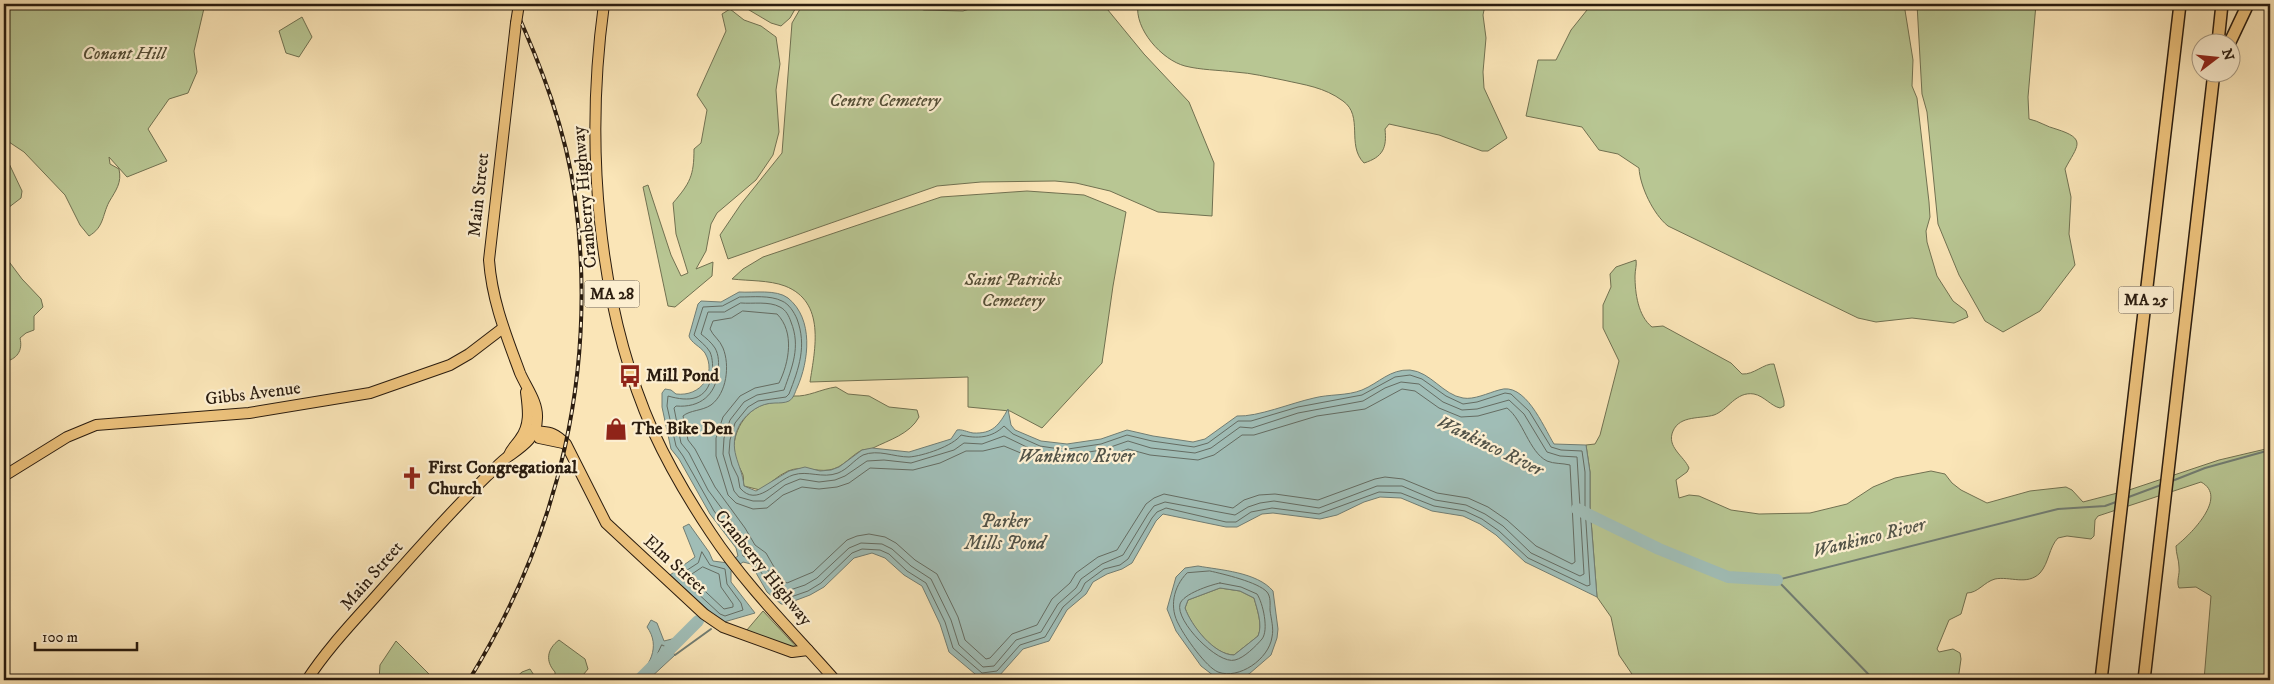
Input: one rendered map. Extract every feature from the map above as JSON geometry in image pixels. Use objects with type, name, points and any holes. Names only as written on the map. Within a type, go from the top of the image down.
[{"type":"highway","name":"MA 25","points":[[2102,680],[2180,4]]},
{"type":"highway","points":[[2219,32],[2222,4]]},
{"type":"highway","points":[[2235,32],[2248,4]]},
{"type":"highway","name":"MA 25","points":[[2144,680],[2213,82]]},
{"type":"highway","points":[[2210,109],[2218,82]]},
{"type":"main road","name":"Main Street","points":[[307,680],[346,629],[419,546],[510,455],[512,448],[533,431],[528,416],[526,386],[503,328],[494,296],[489,260],[519,4]]},
{"type":"main road","name":"Cranberry Highway","points":[[604,4],[599,42],[595,123],[602,234],[617,318],[636,385],[654,431],[683,489],[712,534],[739,569],[835,680]]},
{"type":"main road","name":"Gibbs Avenue","points":[[4,476],[67,437],[96,425],[248,413],[370,393],[450,365],[469,354],[503,328]]},
{"type":"main road","name":"Elm Street","points":[[533,431],[543,430],[557,435],[566,444],[606,523],[704,614],[723,627],[792,652],[808,650]]},
{"type":"green space","name":"Conant Hill","points":[[4,4],[205,4],[194,51],[197,72],[188,93],[169,99],[148,129],[167,161],[127,177],[109,157],[110,164],[119,169],[119,182],[100,225],[89,236],[80,225],[65,195],[24,152],[9,142],[4,125]]},
{"type":"green space","points":[[739,4],[798,4],[790,18],[781,26],[771,23]]},
{"type":"green space","name":"Centre Cemetery","points":[[803,4],[903,4],[924,10],[963,11],[985,4],[1103,4],[1144,54],[1189,102],[1214,163],[1212,216],[1158,212],[1110,191],[1076,183],[1055,181],[981,182],[937,186],[728,259],[720,235],[741,204],[782,153],[792,23]]},
{"type":"green space","points":[[1138,4],[1492,4],[1484,10],[1483,15],[1486,38],[1483,72],[1484,88],[1507,138],[1488,151],[1482,151],[1439,135],[1389,124],[1385,129],[1384,147],[1380,155],[1364,163],[1356,148],[1353,114],[1349,107],[1336,96],[1307,85],[1265,76],[1203,69],[1176,63],[1159,50],[1145,33],[1140,23]]},
{"type":"green space","points":[[1904,4],[1913,60],[1912,86],[1917,98],[1929,202],[1930,217],[1926,231],[1927,242],[1937,276],[1953,301],[1966,311],[1968,317],[1954,323],[1912,318],[1876,322],[1858,318],[1668,226],[1662,221],[1648,199],[1639,168],[1618,154],[1599,150],[1582,127],[1526,116],[1538,60],[1556,60],[1571,30],[1591,5]]},
{"type":"green space","points":[[1917,4],[2036,4],[2028,97],[2029,119],[2073,136],[2076,140],[2076,149],[2065,169],[2071,197],[2069,234],[2075,265],[2040,311],[2003,332],[1985,321],[1959,275],[1938,224],[1927,112],[1922,94]]},
{"type":"green space","points":[[730,9],[744,20],[761,26],[776,37],[780,64],[776,90],[779,132],[773,155],[756,180],[717,213],[711,224],[706,251],[696,269],[713,262],[712,276],[675,307],[668,306],[643,187],[648,185],[671,255],[681,276],[688,273],[676,234],[673,203],[690,179],[694,149],[701,143],[707,110],[697,95],[726,31],[722,14]]},
{"type":"green space","points":[[302,17],[312,37],[299,57],[286,53],[279,31]]},
{"type":"green space","points":[[4,153],[22,191],[21,198],[4,211]]},
{"type":"green space","name":"Saint Patricks Cemetery","points":[[1027,191],[1084,195],[1126,212],[1102,363],[1042,428],[1010,411],[968,407],[968,377],[810,382],[815,328],[807,303],[798,293],[779,284],[732,279],[743,269],[763,257],[941,197]]},
{"type":"green space","points":[[4,255],[22,279],[41,299],[43,307],[34,316],[34,330],[20,338],[21,347],[16,357],[4,362]]},
{"type":"green space","points":[[1636,260],[1635,283],[1638,304],[1643,317],[1652,327],[1663,326],[1731,363],[1742,374],[1751,373],[1766,365],[1774,364],[1784,401],[1784,406],[1780,408],[1758,395],[1742,395],[1719,413],[1691,418],[1676,426],[1671,437],[1672,442],[1676,451],[1689,468],[1687,472],[1676,480],[1679,498],[1689,495],[1699,496],[1731,510],[1759,514],[1810,513],[1847,504],[1873,487],[1895,478],[1931,471],[1945,474],[1961,490],[1987,503],[2030,491],[2066,487],[2072,490],[2083,502],[2129,490],[2219,460],[2270,448],[2270,680],[2204,680],[2211,596],[2196,587],[2179,588],[2179,564],[2176,552],[2176,546],[2197,525],[2209,506],[2211,497],[2209,489],[2201,482],[2098,516],[2095,520],[2094,536],[2091,539],[2067,536],[2058,538],[2043,569],[2035,577],[2024,580],[1995,579],[1971,593],[1967,593],[1961,614],[1949,620],[1937,649],[1939,652],[1953,649],[1960,653],[1958,680],[1636,680],[1619,655],[1611,617],[1597,597],[1590,507],[1590,472],[1586,445],[1595,444],[1600,435],[1619,361],[1603,328],[1603,305],[1611,287],[1610,274],[1616,267]]},
{"type":"green space","points":[[836,387],[848,394],[869,396],[889,407],[917,410],[919,417],[905,432],[873,448],[862,450],[834,469],[793,469],[780,475],[760,490],[744,486],[743,475],[736,462],[734,445],[741,423],[751,411],[765,404],[784,401],[794,396]]},
{"type":"green space","points":[[1220,588],[1240,591],[1254,598],[1259,617],[1260,627],[1258,636],[1234,655],[1226,654],[1211,645],[1192,623],[1185,608],[1188,600]]},
{"type":"green space","points":[[763,611],[802,653],[741,637]]},
{"type":"green space","points":[[559,640],[585,659],[588,669],[579,680],[555,680],[555,672],[550,664],[549,655],[552,647]]},
{"type":"green space","points":[[396,641],[434,680],[379,680],[380,665]]},
{"type":"green space","points":[[530,669],[537,680],[513,680],[522,672]]},
{"type":"water","name":"Parker Mills Pond","points":[[739,292],[771,292],[788,298],[802,317],[807,341],[804,366],[792,398],[787,402],[770,403],[755,409],[743,420],[736,433],[734,441],[736,456],[744,486],[756,491],[789,471],[805,467],[820,471],[839,467],[862,450],[872,448],[909,452],[951,439],[957,430],[973,433],[986,432],[1002,420],[1008,409],[1011,425],[1015,430],[1041,441],[1067,444],[1101,439],[1127,430],[1193,442],[1205,439],[1237,416],[1265,412],[1305,400],[1356,392],[1391,374],[1410,370],[1424,375],[1449,393],[1463,398],[1476,397],[1508,389],[1517,392],[1532,407],[1554,444],[1586,445],[1590,472],[1590,507],[1597,597],[1525,562],[1496,535],[1480,524],[1463,516],[1432,511],[1401,498],[1380,497],[1364,502],[1337,515],[1320,519],[1273,513],[1262,514],[1237,527],[1226,527],[1163,514],[1156,521],[1132,563],[1093,582],[1086,594],[1067,610],[1049,641],[1023,649],[999,676],[981,679],[949,652],[940,624],[922,586],[904,575],[885,558],[872,553],[854,558],[824,587],[810,595],[786,604],[781,604],[767,592],[751,564],[743,562],[731,571],[731,582],[755,613],[724,622],[717,618],[670,575],[695,557],[683,527],[689,524],[709,552],[713,561],[728,563],[738,556],[736,548],[710,514],[679,459],[671,449],[662,407],[662,393],[665,389],[671,390],[676,394],[693,392],[704,382],[708,376],[708,361],[705,353],[689,336],[698,304],[701,301],[721,302]]},
{"type":"water","points":[[1198,566],[1238,573],[1258,580],[1273,591],[1278,629],[1277,638],[1271,655],[1249,674],[1236,678],[1214,676],[1201,666],[1176,631],[1167,609],[1176,577],[1185,568]],"holes":[[[1220,588],[1240,591],[1254,598],[1259,617],[1259,632],[1258,636],[1234,655],[1226,654],[1211,645],[1204,638],[1192,623],[1185,608],[1188,600]]]},
{"type":"water","points":[[651,620],[657,623],[664,641],[676,638],[671,650],[675,655],[648,680],[632,680],[644,669],[652,656],[653,642],[647,627]]},
{"type":"waterway","name":"Wankinco River","points":[[2172,481],[2205,468],[2270,450]]},
{"type":"waterway","name":"Wankinco River","points":[[2126,498],[2161,485]]},
{"type":"waterway","name":"Wankinco River","points":[[1874,680],[1777,580],[2058,509],[2105,506],[2116,502]]},
{"type":"waterway","name":"Wankinco River","points":[[1577,509],[1659,549],[1728,577],[1777,580]]},
{"type":"waterway","name":"Wankinco River","points":[[639,680],[698,621]]},
{"type":"waterway","points":[[675,655],[711,629]]},
{"type":"railway","points":[[469,680],[501,624],[527,567],[549,508],[565,448],[576,387],[581,324],[581,261],[571,172],[559,123],[543,74],[513,4]]},
{"type":"place","name":"Mill Pond","points":[[630,376]]},
{"type":"place","name":"The Bike Den","points":[[616,429]]},
{"type":"place","name":"First Congregational Church","points":[[412,478]]}]
